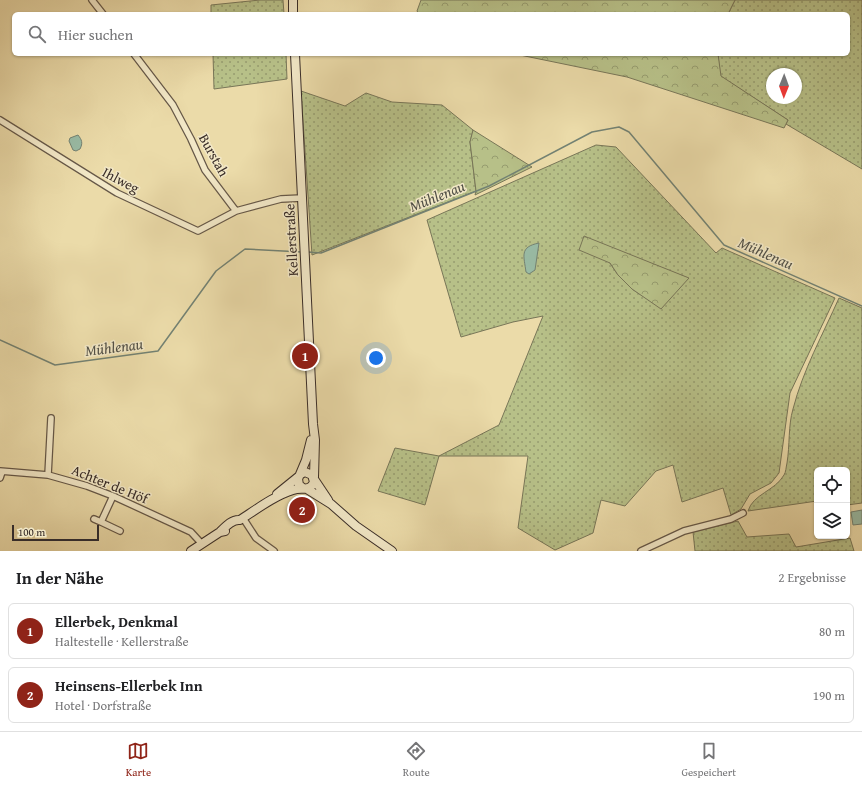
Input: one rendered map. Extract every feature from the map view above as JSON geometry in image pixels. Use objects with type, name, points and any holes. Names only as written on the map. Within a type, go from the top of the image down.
[{"type":"main road","points":[[293,0],[293,12]]},
{"type":"main road","name":"Kellerstraße","points":[[295,56],[315,440],[314,478]]},
{"type":"main road","name":"Kellerstraße","points":[[299,475],[310,448],[313,424]]},
{"type":"main road","points":[[191,551],[220,532],[231,522],[236,519],[242,519],[264,504],[299,475],[308,472],[314,478],[331,504]]},
{"type":"main road","points":[[299,475],[298,482],[305,488],[331,504],[356,526],[392,551]]},
{"type":"main road","points":[[264,504],[292,490],[312,486],[314,478]]},
{"type":"street","points":[[92,0],[101,12]]},
{"type":"street","name":"Burstah","points":[[136,56],[173,105],[191,138],[205,170],[236,212]]},
{"type":"street","name":"Ihlweg","points":[[0,120],[117,193],[198,232],[236,212]]},
{"type":"street","points":[[236,212],[282,199],[302,198]]},
{"type":"street","points":[[48,475],[51,418]]},
{"type":"street","points":[[0,478],[1,472]]},
{"type":"street","name":"Achter de Höf","points":[[1,472],[48,475],[87,486],[113,496],[191,532],[202,544]]},
{"type":"street","points":[[101,522],[113,496]]},
{"type":"street","points":[[641,551],[684,531],[731,519],[743,513]]},
{"type":"street","points":[[94,519],[120,531]]},
{"type":"street","points":[[242,519],[256,538],[274,551]]},
{"type":"green space","points":[[260,0],[283,0],[284,12],[211,12],[211,5]]},
{"type":"green space","points":[[421,0],[735,0],[729,12],[417,11]]},
{"type":"green space","points":[[735,0],[862,0],[862,169],[786,124],[788,120],[720,76],[718,56],[850,56],[850,12],[729,12]]},
{"type":"green space","points":[[213,56],[286,56],[287,79],[214,89]]},
{"type":"green space","points":[[525,56],[718,56],[721,76],[788,120],[784,128],[627,77]]},
{"type":"green space","points":[[301,91],[345,106],[366,93],[392,102],[442,105],[473,130],[470,142],[476,191],[312,255]]},
{"type":"green space","points":[[473,130],[532,167],[475,195],[476,191],[470,142]]},
{"type":"green space","points":[[596,145],[616,147],[716,253],[722,248],[835,298],[790,393],[779,473],[771,483],[750,494],[741,509],[731,515],[723,488],[682,502],[673,465],[656,471],[625,506],[601,500],[593,533],[555,550],[518,528],[528,456],[439,456],[499,425],[543,316],[513,322],[461,337],[427,220]],"holes":[[[584,237],[688,278],[661,308],[632,289],[618,275],[610,263]]]},
{"type":"green space","points":[[584,236],[689,278],[661,309],[632,289],[618,275],[610,263],[579,250]]},
{"type":"green space","points":[[839,298],[862,308],[862,503],[850,505],[850,467],[814,467],[814,501],[748,511],[754,500],[775,485],[785,474],[788,456],[790,422],[793,409],[802,380]]},
{"type":"green space","points":[[395,448],[439,456],[425,505],[378,491]]},
{"type":"green space","points":[[738,521],[747,537],[789,534],[796,547],[850,538],[854,551],[695,551],[693,532]]},
{"type":"shaded area","points":[[78,135],[82,143],[80,149],[76,151],[73,150],[69,141],[70,138]]},
{"type":"shaded area","points":[[539,243],[535,270],[529,274],[526,272],[524,253],[528,247]]},
{"type":"shaded area","points":[[862,510],[862,524],[853,525],[851,512]]},
{"type":"waterway","name":"Mühlenau","points":[[308,252],[321,253],[489,186],[592,132],[619,127],[629,132],[724,245],[862,306]]},
{"type":"waterway","name":"Mühlenau","points":[[0,340],[55,365],[158,351],[216,271],[245,249],[302,252]]},
{"type":"place","name":"Ellerbek, Denkmal","points":[[305,356]]},
{"type":"place","name":"Heinsens-Ellerbek Inn","points":[[302,510]]}]
